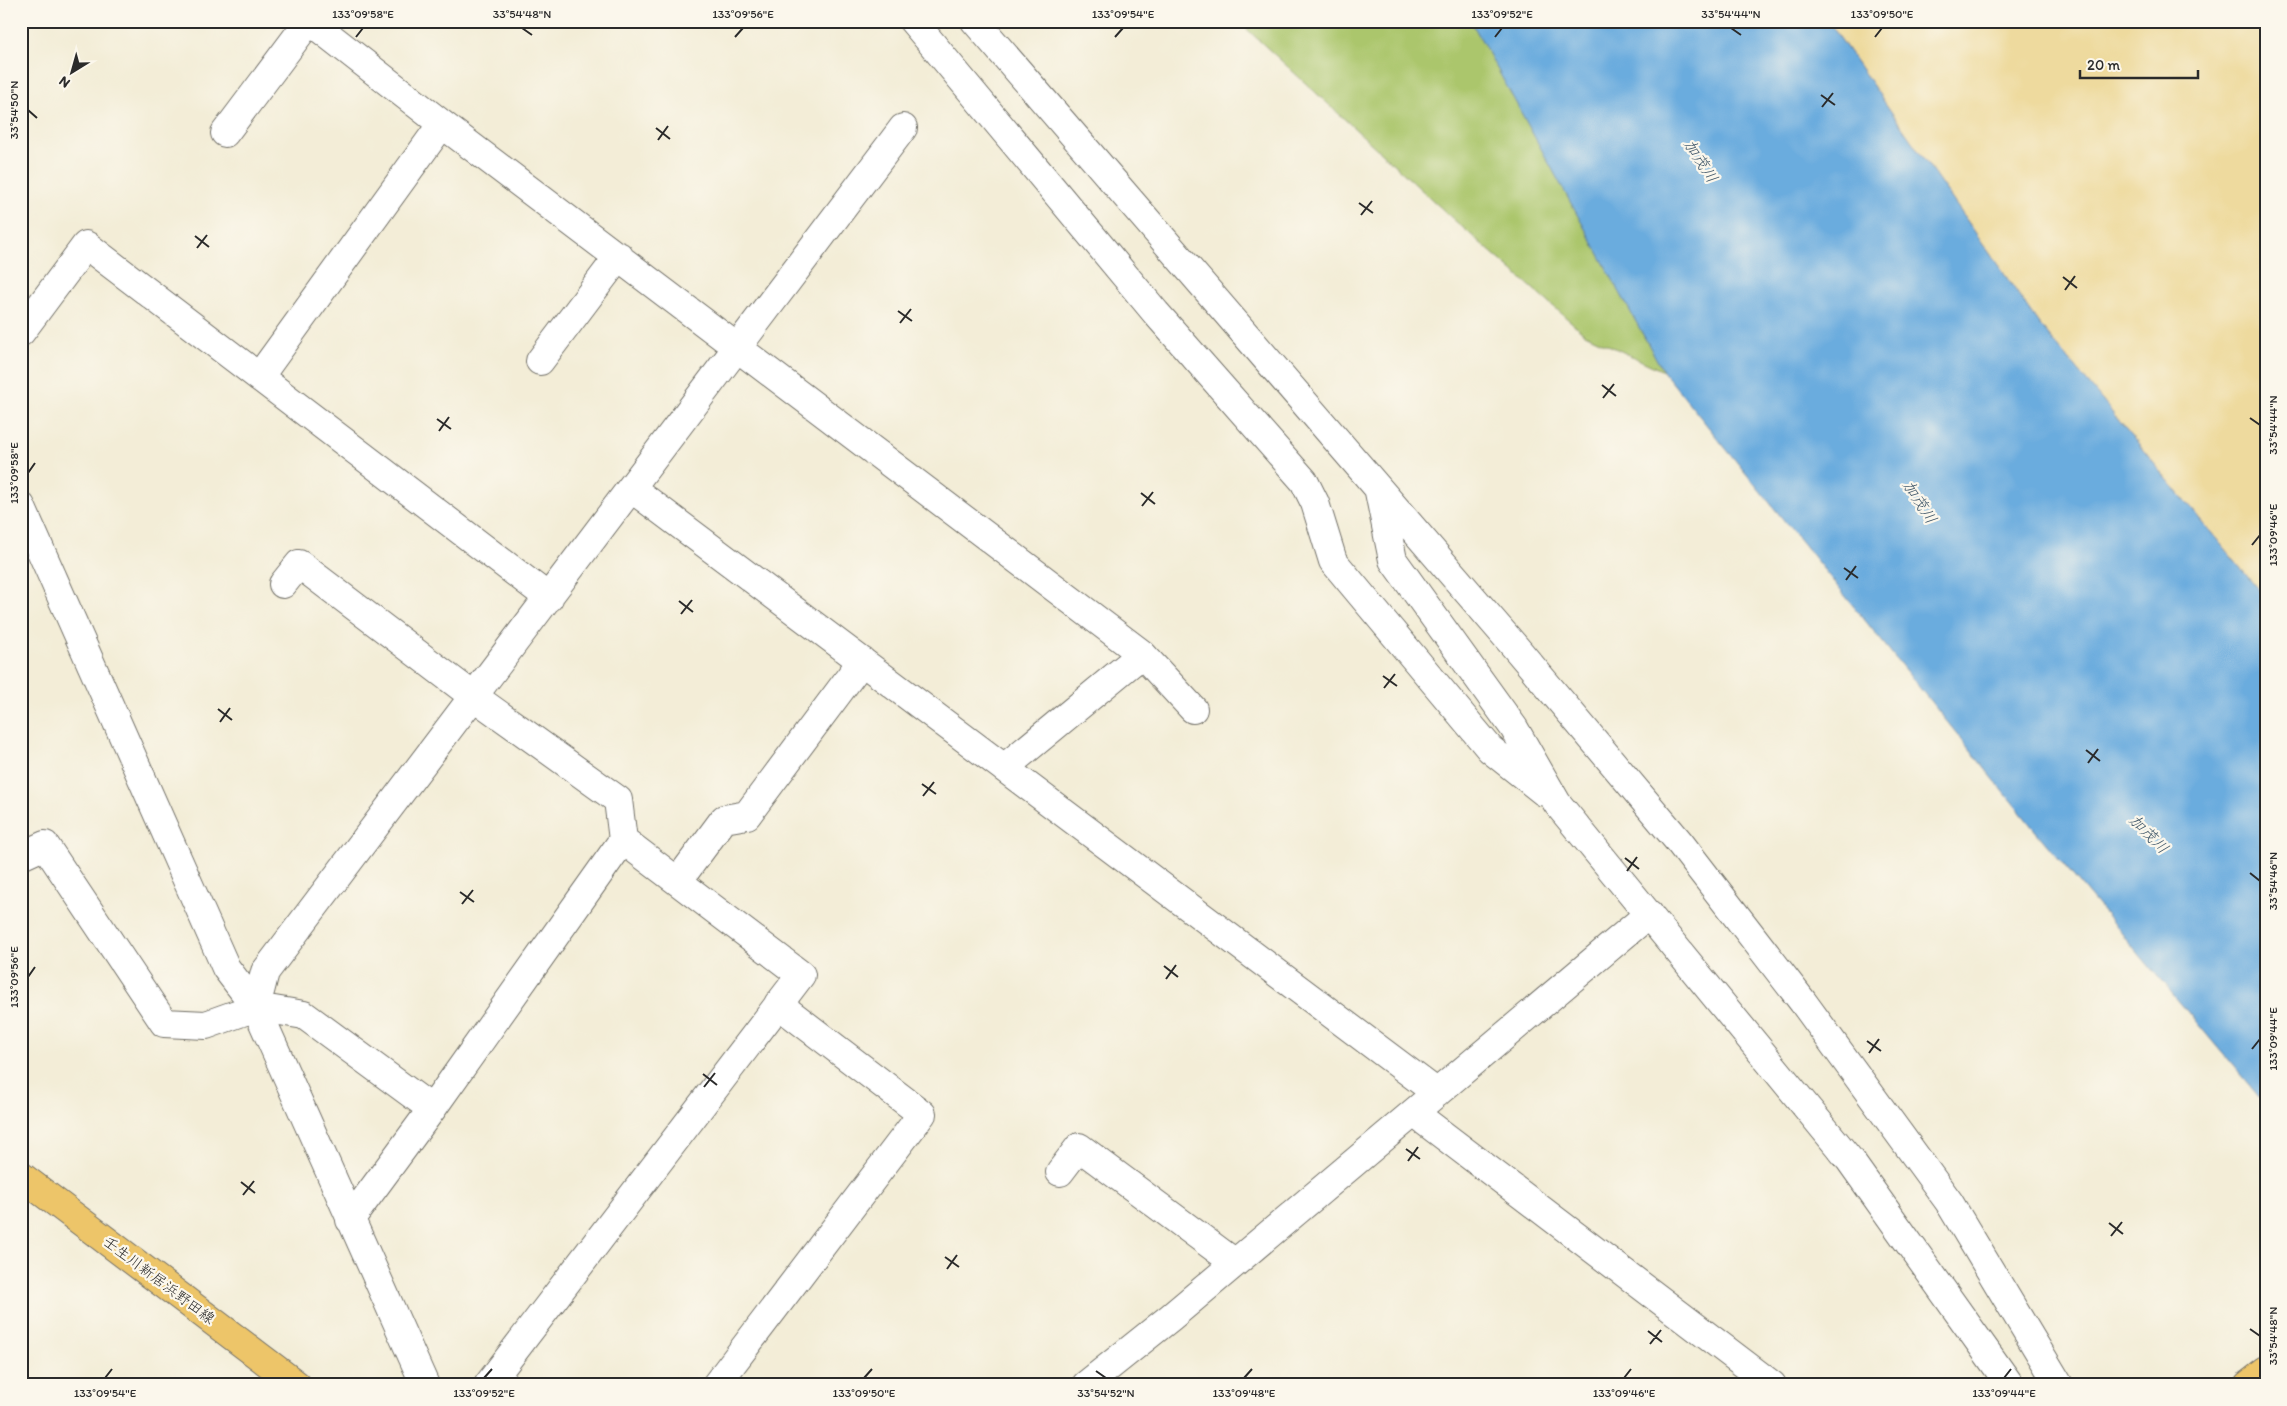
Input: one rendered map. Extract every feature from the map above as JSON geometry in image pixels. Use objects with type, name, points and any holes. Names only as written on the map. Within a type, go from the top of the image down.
[{"type":"main road","name":"壬生川新居浜野田線","points":[[21,1176],[297,1385]]},
{"type":"main road","points":[[2248,1385],[2266,1371]]},
{"type":"street","points":[[225,133],[310,21],[442,124],[619,256],[737,348],[1142,654],[1193,708]]},
{"type":"street","points":[[913,21],[1156,313],[1304,481],[1315,503],[1333,561],[1490,749],[1557,803]]},
{"type":"street","points":[[975,21],[1379,489],[1680,843],[1803,1002],[1949,1202],[2059,1385]]},
{"type":"street","points":[[259,377],[442,124]]},
{"type":"street","points":[[256,1007],[265,972],[903,128]]},
{"type":"street","points":[[21,332],[86,245],[549,598]]},
{"type":"street","points":[[540,361],[619,256]]},
{"type":"street","points":[[631,488],[1437,1093]]},
{"type":"street","points":[[1379,489],[1393,560],[1514,728],[1557,803],[1650,914],[1849,1159],[2010,1385]]},
{"type":"street","points":[[21,506],[226,968],[256,1007],[425,1385]]},
{"type":"street","points":[[283,584],[299,564],[473,696],[618,800],[624,840],[350,1220]]},
{"type":"street","points":[[1004,768],[1142,654]]},
{"type":"street","points":[[678,881],[724,819],[747,815],[862,661]]},
{"type":"street","points":[[488,1385],[801,975],[624,840]]},
{"type":"street","points":[[21,856],[45,845],[164,1023],[206,1025],[256,1007],[304,1015],[432,1108]]},
{"type":"street","points":[[1086,1385],[1235,1263],[1650,914]]},
{"type":"street","points":[[716,1385],[922,1114],[778,1004]]},
{"type":"street","points":[[1414,1113],[1772,1385]]},
{"type":"street","points":[[1060,1172],[1080,1147],[1235,1263]]},
{"type":"green space","points":[[1238,21],[1471,21],[1663,371],[1585,334],[1453,219]]},
{"type":"sand","points":[[1828,21],[2266,21],[2266,599],[2039,324]]},
{"type":"water","name":"加茂川","points":[[1471,21],[1828,21],[2039,324],[2266,599],[2266,1105],[2038,834],[1663,371]]}]
